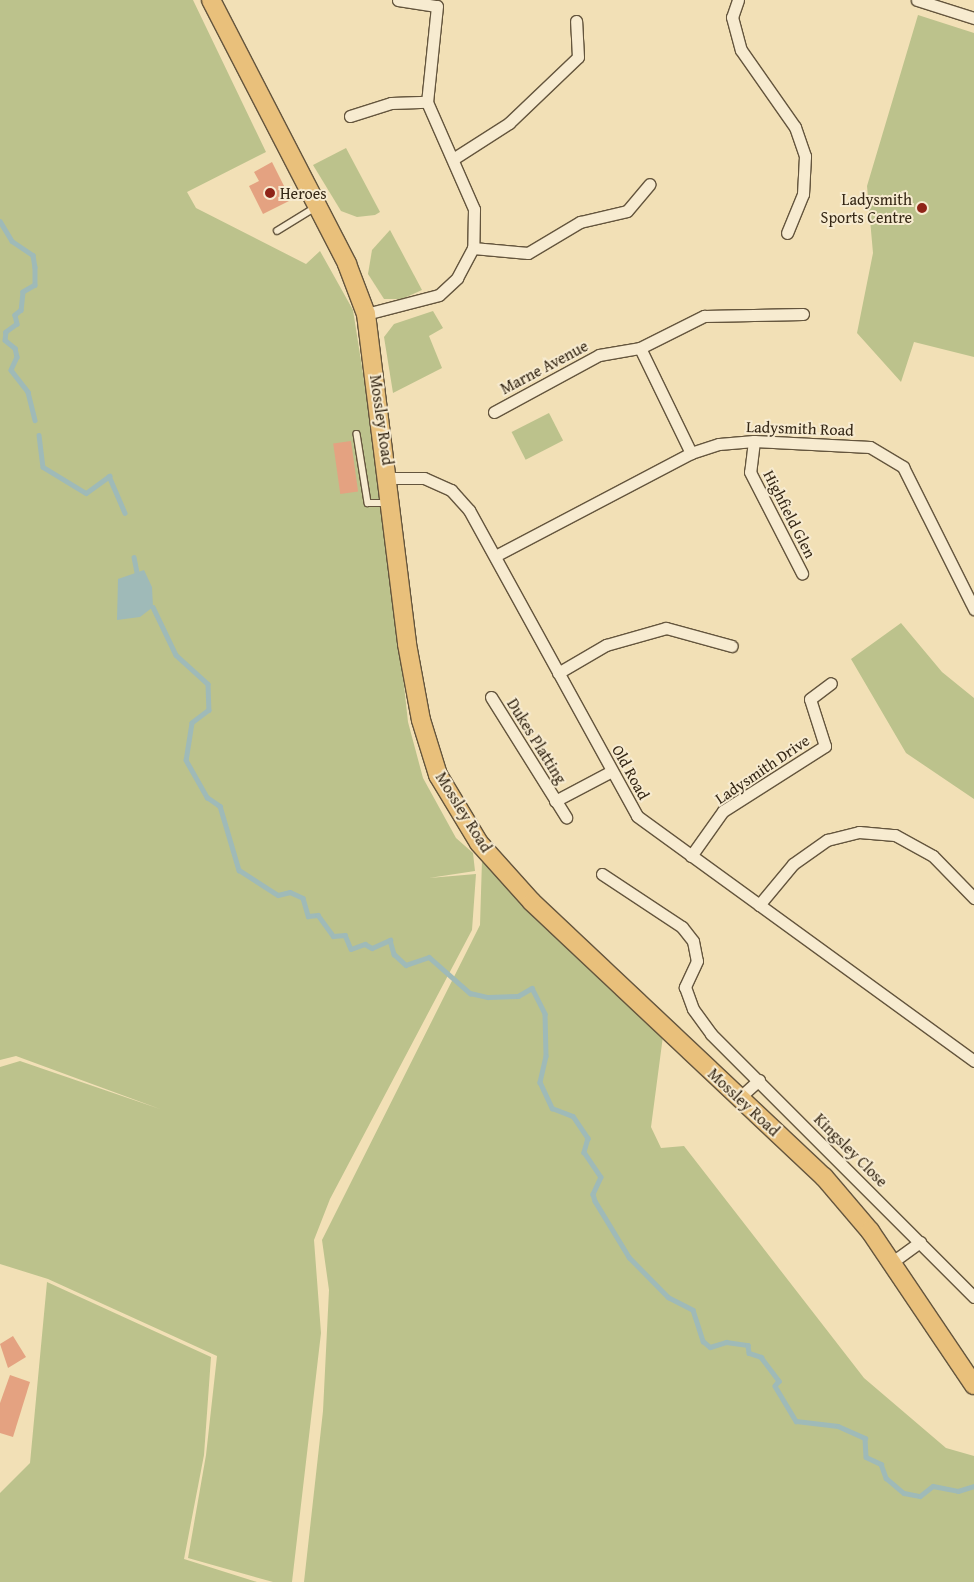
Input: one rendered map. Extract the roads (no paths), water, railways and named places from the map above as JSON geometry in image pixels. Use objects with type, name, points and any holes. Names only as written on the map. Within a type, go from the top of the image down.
[{"type":"main road","name":"Mossley Road","points":[[211,0],[317,206],[366,314],[390,478],[409,653],[421,720],[438,775],[479,843],[532,902],[824,1177],[891,1263],[974,1385]]},
{"type":"street","points":[[366,314],[439,295],[457,278],[473,248],[474,209],[428,102],[436,6],[398,0]]},
{"type":"street","points":[[738,0],[732,17],[741,50],[795,127],[805,156],[803,194],[787,233]]},
{"type":"street","points":[[917,0],[974,18]]},
{"type":"street","points":[[453,159],[509,123],[578,57],[576,21]]},
{"type":"street","points":[[350,116],[391,103],[428,102]]},
{"type":"street","points":[[473,248],[528,253],[580,222],[627,211],[650,184]]},
{"type":"street","name":"Marne Avenue","points":[[494,412],[600,355],[640,348],[704,316],[803,314]]},
{"type":"street","points":[[640,348],[691,453]]},
{"type":"street","name":"Ladysmith Road","points":[[497,555],[691,453],[754,440],[870,447],[893,459],[903,467],[974,609]]},
{"type":"street","name":"Highfield Glen","points":[[754,440],[750,472],[802,573]]},
{"type":"street","name":"Old Road","points":[[390,478],[424,478],[451,490],[470,510],[497,555],[558,673],[637,816],[974,1061]]},
{"type":"street","points":[[558,673],[606,645],[666,628],[732,646]]},
{"type":"street","name":"Ladysmith Drive","points":[[691,856],[723,811],[825,746],[810,699],[831,683]]},
{"type":"street","name":"Dukes Platting","points":[[491,697],[566,817]]},
{"type":"street","name":"Dukes Platting","points":[[555,801],[612,772]]},
{"type":"street","points":[[758,905],[793,864],[827,840],[859,832],[895,835],[933,856],[974,898]]},
{"type":"street","name":"Kingsley Close","points":[[602,874],[682,927],[693,941],[697,961],[685,987],[693,1008],[711,1034],[974,1297]]},
{"type":"street","points":[[739,1098],[759,1080]]},
{"type":"street","points":[[891,1263],[920,1242]]},
{"type":"lane","points":[[277,231],[317,206]]},
{"type":"lane","points":[[357,434],[368,503],[392,503]]},
{"type":"water","points":[[144,570],[152,587],[153,607],[140,617],[117,620],[118,579]]},
{"type":"waterway","points":[[0,221],[12,241],[33,255],[35,285],[23,292],[21,310],[15,315],[17,324],[6,332],[5,340],[15,348],[17,357],[11,370],[28,392],[35,420]]},
{"type":"waterway","points":[[39,435],[43,467],[86,493],[109,476],[125,513]]},
{"type":"waterway","points":[[134,557],[137,572]]},
{"type":"waterway","points":[[153,607],[176,655],[208,684],[209,710],[192,723],[186,760],[207,797],[220,806],[239,870],[278,895],[290,892],[303,898],[308,916],[318,915],[333,936],[345,935],[351,949],[365,944],[372,948],[390,940],[394,954],[406,965],[429,957],[470,993],[488,997],[518,996],[532,988],[545,1014],[546,1056],[540,1082],[552,1108],[573,1116],[588,1138],[584,1152],[601,1177],[593,1194],[595,1201],[629,1257],[668,1297],[693,1310],[703,1341],[710,1347],[726,1342],[748,1345],[749,1353],[761,1357],[779,1381],[775,1386],[796,1421],[838,1426],[865,1438],[866,1457],[881,1464],[886,1478],[904,1493],[920,1496],[933,1486],[958,1491],[974,1486]]},
{"type":"place","name":"Heroes","points":[[270,193]]},
{"type":"place","name":"Ladysmith Sports Centre","points":[[922,208]]}]
